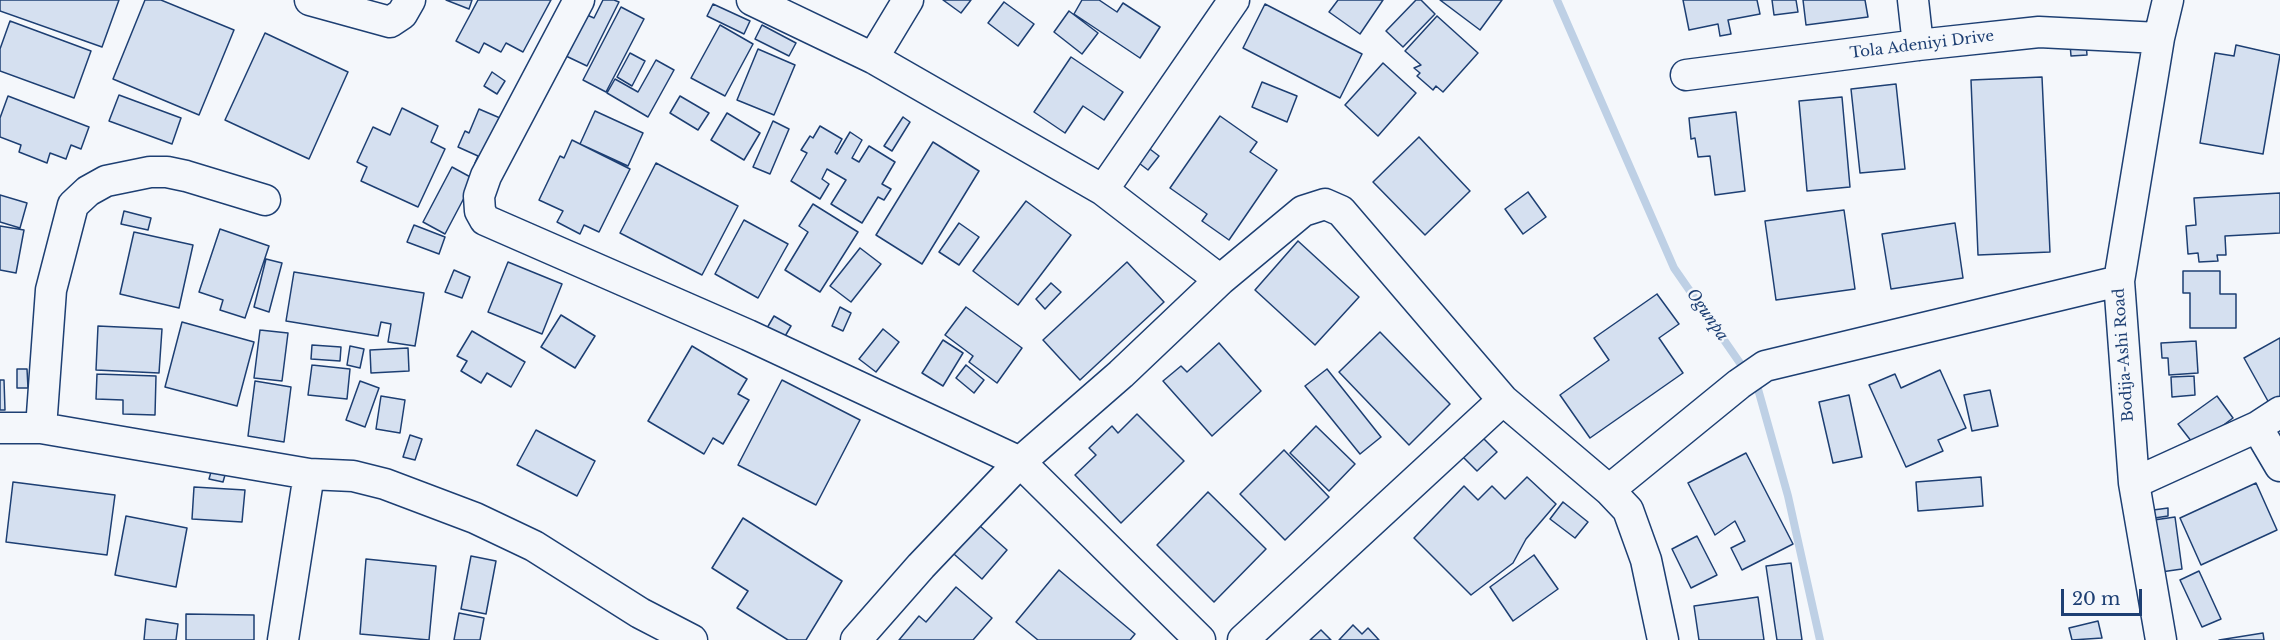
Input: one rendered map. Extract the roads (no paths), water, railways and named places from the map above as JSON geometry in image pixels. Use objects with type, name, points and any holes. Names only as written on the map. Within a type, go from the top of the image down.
[{"type":"street","points":[[310,0],[390,22],[402,14],[410,0]]},
{"type":"street","points":[[579,0],[486,176],[479,196],[480,211],[485,220],[748,334],[1020,462],[1200,640]]},
{"type":"street","points":[[752,0],[873,58],[1103,190],[1220,280]]},
{"type":"street","points":[[873,58],[908,0]]},
{"type":"street","points":[[1103,190],[1234,0]]},
{"type":"street","points":[[1913,0],[1918,45]]},
{"type":"street","name":"Bodija-Ashi Road","points":[[2161,640],[2134,483],[2119,281],[2159,38],[2168,0]]},
{"type":"street","name":"Tola Adeniyi Drive","points":[[1686,75],[2039,32],[2159,38]]},
{"type":"street","points":[[41,428],[51,290],[73,205],[88,191],[106,181],[150,172],[167,172],[186,176],[265,200]]},
{"type":"street","points":[[856,640],[921,566],[1020,462],[1120,374],[1220,280],[1303,211],[1325,204],[1341,211],[1503,400],[1609,490],[1628,510],[1646,560],[1663,640]]},
{"type":"street","points":[[1609,490],[1740,384],[1766,366],[2119,281]]},
{"type":"street","points":[[1243,640],[1503,400]]},
{"type":"street","points":[[2134,483],[2268,419],[2280,466]]},
{"type":"street","points":[[0,428],[41,428],[309,474],[353,476],[385,484],[475,518],[534,546],[640,614],[692,640]]},
{"type":"street","points":[[283,640],[309,474]]},
{"type":"waterway","name":"Ogunpa","points":[[1557,0],[1674,268],[1758,389],[1788,496],[1820,640]]}]
